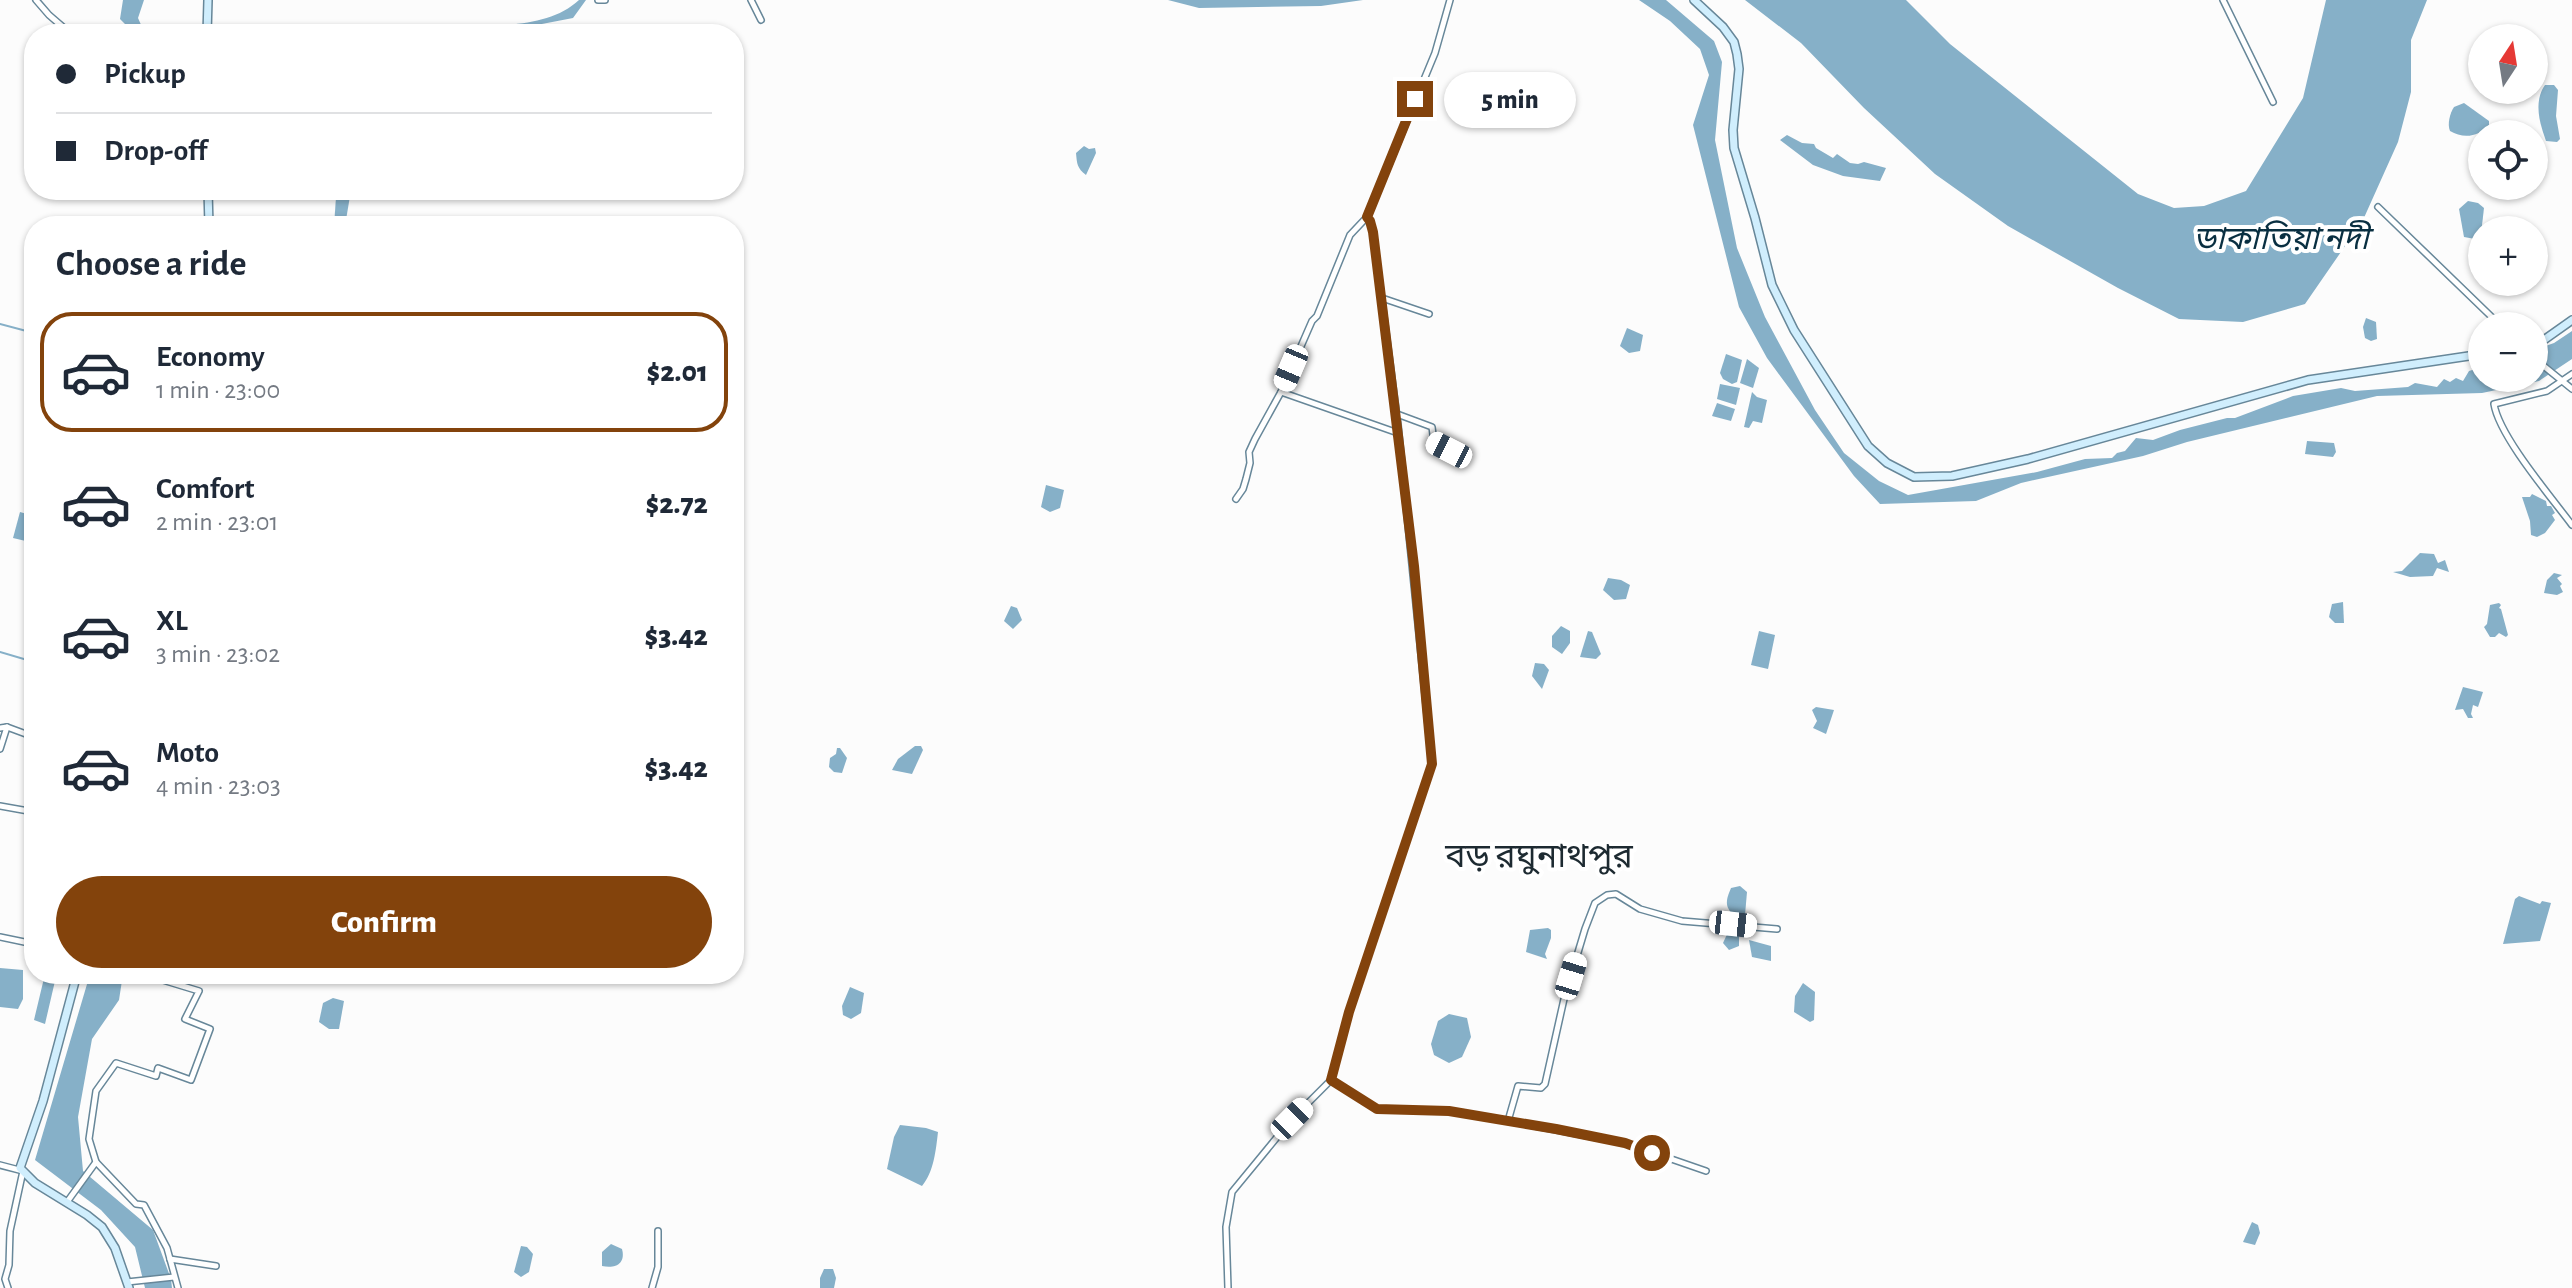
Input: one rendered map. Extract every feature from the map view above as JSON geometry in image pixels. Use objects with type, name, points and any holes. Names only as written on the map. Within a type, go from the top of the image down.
[{"type":"main road","points":[[207,24],[208,0]]},
{"type":"main road","points":[[1694,0],[1734,42],[1739,69],[1734,148],[1772,285],[1794,330],[1868,446],[1887,463],[1914,477],[1952,476],[2028,459],[2308,380],[2468,356]]},
{"type":"main road","points":[[2548,337],[2572,320]]},
{"type":"main road","points":[[74,984],[21,1169],[35,1183],[102,1227],[115,1248],[127,1285]]},
{"type":"street","points":[[36,0],[58,24]]},
{"type":"street","points":[[598,0],[605,0]]},
{"type":"street","points":[[751,0],[761,20]]},
{"type":"street","points":[[1236,499],[1246,479],[1249,452],[1281,392],[1305,334],[1317,316],[1350,235],[1367,217],[1435,53],[1450,0]]},
{"type":"street","points":[[2223,0],[2273,102]]},
{"type":"street","points":[[2378,207],[2487,312]]},
{"type":"street","points":[[1228,1288],[1226,1227],[1232,1192],[1292,1119],[1331,1080],[1349,1012],[1432,764],[1397,414],[1373,232],[1367,217]]},
{"type":"street","points":[[1382,298],[1429,314]]},
{"type":"street","points":[[2548,368],[2572,389]]},
{"type":"street","points":[[2572,374],[2547,391],[2494,404],[2496,418],[2572,525]]},
{"type":"street","points":[[1281,392],[1398,433]]},
{"type":"street","points":[[1397,414],[1432,427],[1434,442],[1465,458]]},
{"type":"street","points":[[0,749],[3,728],[24,734]]},
{"type":"street","points":[[0,806],[24,810]]},
{"type":"street","points":[[1508,1121],[1518,1086],[1541,1088],[1548,1077],[1564,999],[1595,903],[1607,895],[1616,894],[1640,909],[1682,921],[1777,929]]},
{"type":"street","points":[[0,937],[24,942]]},
{"type":"street","points":[[176,984],[199,991],[185,1019],[210,1029],[191,1080],[158,1068],[156,1076],[116,1063],[96,1091],[89,1139],[96,1162],[136,1204],[144,1205],[167,1248],[178,1288]]},
{"type":"street","points":[[1331,1080],[1377,1109],[1449,1111],[1625,1143],[1706,1171]]},
{"type":"street","points":[[67,1203],[96,1162]]},
{"type":"street","points":[[0,1165],[21,1169],[10,1231],[9,1265],[2,1280],[8,1288]]},
{"type":"street","points":[[652,1288],[658,1267],[658,1231]]},
{"type":"street","points":[[170,1259],[216,1266]]},
{"type":"street","points":[[127,1285],[174,1277]]},
{"type":"water","points":[[123,0],[144,0],[138,18],[141,24],[125,24],[120,19]]},
{"type":"water","points":[[579,0],[586,0],[573,18],[542,24],[520,24],[552,16]]},
{"type":"water","points":[[1168,0],[1363,0],[1321,6],[1199,8]]},
{"type":"water","points":[[1639,0],[1666,0],[1714,41],[1722,62],[1715,140],[1737,248],[1765,317],[1815,410],[1844,453],[1879,481],[1908,495],[2037,472],[2085,459],[2112,458],[2125,451],[2136,438],[2153,440],[2180,430],[2235,418],[2293,396],[2341,388],[2355,391],[2408,387],[2415,383],[2437,387],[2444,379],[2463,381],[2468,373],[2468,392],[2487,392],[2377,396],[2187,442],[2143,456],[2021,483],[1976,501],[1880,504],[1854,476],[1767,358],[1739,307],[1693,125],[1709,75],[1700,49],[1670,21]]},
{"type":"water","name":"ডাকাতিয়া নদী","points":[[1745,0],[1906,0],[1950,44],[2138,194],[2174,208],[2204,206],[2246,191],[2303,98],[2326,0],[2427,0],[2411,40],[2411,92],[2398,142],[2363,220],[2305,304],[2243,322],[2179,319],[2008,226],[1935,174],[1864,108],[1801,43]]},
{"type":"water","points":[[2548,85],[2554,85],[2558,90],[2556,116],[2560,139],[2557,142],[2548,141],[2548,120],[2540,120],[2538,106],[2548,104]]},
{"type":"water","points":[[2464,103],[2488,120],[2468,120],[2468,135],[2455,134],[2450,131],[2449,122],[2454,107]]},
{"type":"water","points":[[1787,135],[1802,143],[1814,144],[1833,158],[1837,154],[1850,163],[1864,162],[1886,168],[1880,181],[1843,176],[1813,165],[1780,140]]},
{"type":"water","points":[[1084,146],[1095,148],[1096,153],[1086,175],[1078,166],[1076,153]]},
{"type":"water","points":[[336,200],[349,200],[347,216],[335,216]]},
{"type":"water","points":[[2468,201],[2484,208],[2483,216],[2468,216],[2468,238],[2464,237],[2459,209]]},
{"type":"water","points":[[2366,318],[2376,322],[2377,339],[2371,341],[2365,338],[2363,327]]},
{"type":"water","points":[[1627,328],[1643,335],[1640,351],[1629,353],[1620,346]]},
{"type":"water","points":[[2572,331],[2572,359],[2548,375],[2548,345]]},
{"type":"water","points":[[1726,354],[1742,360],[1737,382],[1732,384],[1720,373]]},
{"type":"water","points":[[1747,359],[1759,368],[1753,388],[1740,383]]},
{"type":"water","points":[[1720,384],[1740,388],[1736,405],[1717,399]]},
{"type":"water","points":[[1752,392],[1767,400],[1762,423],[1753,421],[1749,428],[1744,427]]},
{"type":"water","points":[[1717,403],[1735,409],[1731,421],[1712,416]]},
{"type":"water","points":[[2307,441],[2334,443],[2336,452],[2333,457],[2305,454]]},
{"type":"water","points":[[1046,485],[1064,490],[1060,508],[1050,512],[1041,507]]},
{"type":"water","points":[[2532,494],[2546,501],[2555,513],[2552,515],[2555,520],[2545,533],[2537,537],[2531,535],[2522,497]]},
{"type":"water","points":[[20,512],[24,513],[24,541],[13,538]]},
{"type":"water","points":[[2420,553],[2434,554],[2438,563],[2445,560],[2449,572],[2437,568],[2433,576],[2410,577],[2393,572],[2402,571]]},
{"type":"water","points":[[2554,573],[2562,575],[2557,578],[2563,592],[2557,595],[2544,593],[2547,580]]},
{"type":"water","points":[[1608,578],[1630,585],[1626,599],[1614,600],[1603,590]]},
{"type":"water","points":[[2343,602],[2344,623],[2335,623],[2329,617],[2332,604]]},
{"type":"water","points":[[2499,603],[2508,635],[2499,633],[2490,637],[2484,627],[2490,605]]},
{"type":"water","points":[[1011,606],[1017,608],[1022,620],[1013,629],[1004,621]]},
{"type":"water","points":[[1561,626],[1570,631],[1570,643],[1562,654],[1552,647],[1552,636]]},
{"type":"water","points":[[1588,631],[1592,632],[1601,654],[1596,659],[1580,657]]},
{"type":"water","points":[[1759,631],[1775,635],[1768,669],[1751,665]]},
{"type":"water","points":[[1535,663],[1544,664],[1549,670],[1542,689],[1532,676]]},
{"type":"water","points":[[2463,687],[2483,692],[2478,707],[2473,705],[2473,718],[2468,718],[2463,709],[2455,710]]},
{"type":"water","points":[[1816,707],[1834,710],[1826,734],[1813,728],[1817,721],[1812,710]]},
{"type":"water","points":[[915,746],[921,746],[923,750],[912,774],[892,770],[898,759]]},
{"type":"water","points":[[837,748],[847,758],[842,773],[834,772],[829,767],[830,758],[836,754]]},
{"type":"water","points":[[1740,886],[1747,892],[1745,915],[1734,916],[1727,906],[1727,899],[1731,888]]},
{"type":"water","points":[[2519,896],[2540,904],[2542,901],[2551,903],[2540,941],[2503,944],[2515,899]]},
{"type":"water","points":[[1548,928],[1551,938],[1545,954],[1547,959],[1526,952],[1530,930]]},
{"type":"water","points":[[1729,930],[1739,934],[1739,946],[1729,950],[1723,943]]},
{"type":"water","points":[[1749,940],[1771,946],[1771,961],[1752,957]]},
{"type":"water","points":[[0,968],[23,970],[23,999],[18,1009],[0,1007]]},
{"type":"water","points":[[1803,983],[1815,992],[1814,1020],[1810,1022],[1794,1012],[1795,996]]},
{"type":"water","points":[[43,984],[54,984],[45,1024],[34,1020]]},
{"type":"water","points":[[87,984],[121,984],[119,1000],[92,1039],[78,1117],[83,1171],[153,1230],[172,1288],[145,1288],[135,1247],[101,1210],[35,1160]]},
{"type":"water","points":[[850,987],[864,993],[861,1013],[851,1019],[843,1015],[842,1006]]},
{"type":"water","points":[[333,998],[344,1001],[339,1029],[329,1029],[319,1022],[323,1003]]},
{"type":"water","points":[[1449,1014],[1467,1018],[1471,1037],[1462,1057],[1449,1063],[1434,1055],[1431,1044],[1438,1021]]},
{"type":"water","points":[[900,1125],[938,1132],[932,1167],[922,1186],[887,1169]]},
{"type":"water","points":[[2252,1222],[2258,1225],[2260,1233],[2255,1245],[2243,1242]]},
{"type":"water","points":[[611,1244],[622,1249],[621,1262],[611,1267],[602,1266],[602,1252]]},
{"type":"water","points":[[521,1246],[527,1247],[533,1254],[529,1272],[521,1277],[514,1272]]},
{"type":"water","points":[[824,1269],[833,1269],[836,1278],[834,1288],[820,1288]]},
{"type":"waterway","points":[[0,324],[24,330]]},
{"type":"waterway","points":[[0,652],[24,659]]},
{"type":"district","name":"বড় রঘুনাথপুর","points":[[1539,855]]},
{"type":"route","points":[[1415,99],[1367,217],[1373,232],[1398,425],[1432,764],[1349,1012],[1331,1080],[1377,1109],[1449,1111],[1625,1143],[1652,1153]]}]
